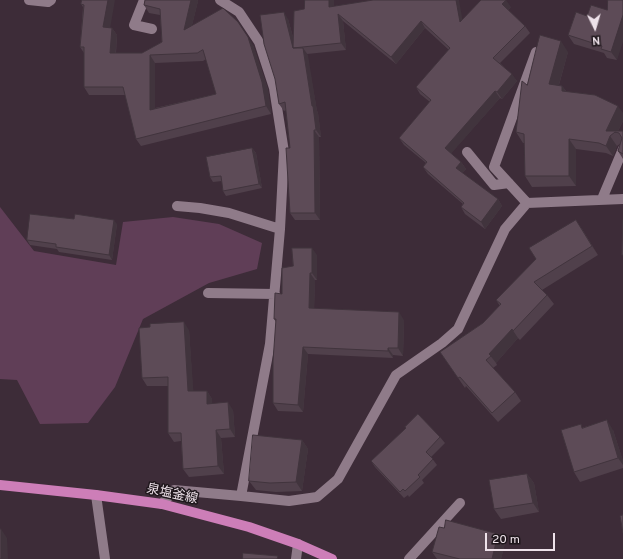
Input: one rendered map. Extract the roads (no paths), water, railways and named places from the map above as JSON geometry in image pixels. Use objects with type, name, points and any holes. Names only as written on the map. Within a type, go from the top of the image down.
[{"type":"main road","name":"泉塩釜線","points":[[0,486],[96,494],[162,504],[248,527],[298,544],[332,559]]},
{"type":"street","points":[[29,0],[48,2],[51,0]]},
{"type":"street","points":[[144,0],[134,25],[152,28]]},
{"type":"street","points":[[220,0],[239,12],[259,42],[274,88],[284,152],[280,229],[270,344],[241,496]]},
{"type":"street","points":[[527,203],[494,167],[536,52]]},
{"type":"street","points":[[602,199],[623,149]]},
{"type":"street","points":[[466,152],[494,185],[509,183]]},
{"type":"street","points":[[162,504],[174,490],[289,501],[317,497],[338,479],[396,375],[442,343],[458,329],[505,229],[527,203],[623,198]]},
{"type":"street","points":[[177,206],[229,213],[280,229]]},
{"type":"street","points":[[208,293],[275,294]]},
{"type":"street","points":[[96,494],[105,559]]},
{"type":"street","points":[[409,559],[460,503]]},
{"type":"street","points":[[296,559],[298,544]]}]
